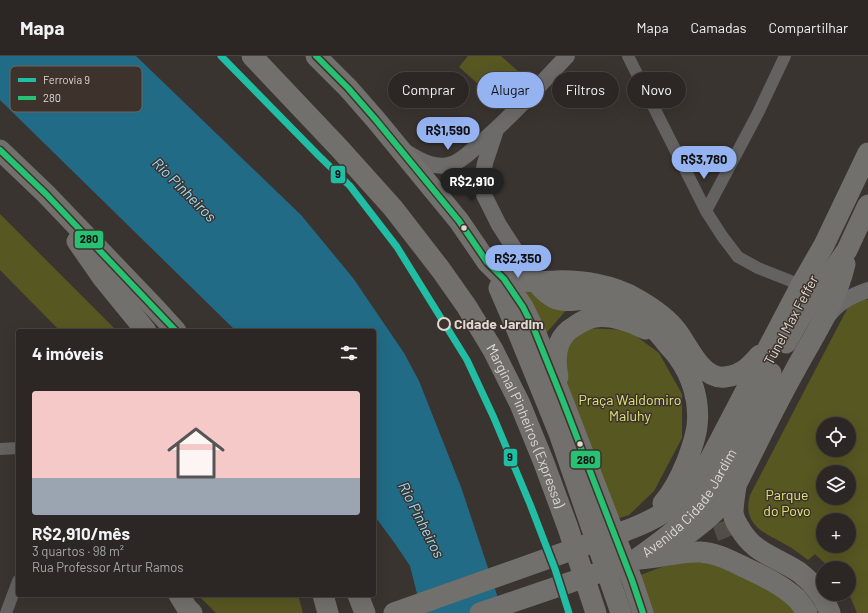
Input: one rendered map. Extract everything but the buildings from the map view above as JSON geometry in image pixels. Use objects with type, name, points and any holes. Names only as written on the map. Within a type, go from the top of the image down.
[{"type":"highway","name":"Marginal Pinheiros (Expressa)","points":[[252,56],[340,149],[392,208],[441,270],[493,350],[520,404],[544,462],[568,528],[596,613]]},
{"type":"highway","points":[[316,56],[348,88],[376,120],[459,221],[487,262],[515,325],[559,433],[621,613]]},
{"type":"highway","points":[[0,150],[46,194],[174,329]]},
{"type":"highway","name":"Avenida Cidade Jardim","points":[[394,613],[646,523],[662,514],[678,502],[693,485],[709,461],[801,285],[824,245],[868,154]]},
{"type":"highway","name":"Túnel Max Feffer","points":[[709,461],[724,444],[868,175]]},
{"type":"highway","points":[[46,194],[102,277],[140,326]]},
{"type":"highway","name":"Avenida Cidade Jardim","points":[[634,560],[659,543],[679,526],[702,502],[713,487],[787,341],[802,315],[847,250],[868,205]]},
{"type":"highway","points":[[459,221],[490,248],[513,274],[521,279],[530,282],[554,280],[590,283],[614,289],[637,299],[672,325],[698,362],[713,376],[720,378],[740,373],[769,346]]},
{"type":"highway","points":[[830,613],[821,596],[810,582],[800,573],[759,551],[745,538],[733,514],[731,484],[742,448],[830,287],[847,250]]},
{"type":"highway","name":"Avenida Cidade Jardim","points":[[634,560],[660,550],[693,531],[708,519],[729,496],[731,484],[793,374],[836,293],[842,277],[847,250]]},
{"type":"highway","points":[[487,262],[504,279],[523,308],[534,329],[632,580],[643,613]]},
{"type":"highway","points":[[536,282],[547,293],[555,298],[563,300],[612,300],[630,308],[655,328],[686,369],[694,390],[697,408],[697,426],[682,474],[668,497],[646,523]]},
{"type":"highway","points":[[561,396],[556,356],[559,344],[571,328],[594,317],[605,317],[623,320],[643,328],[663,340]]},
{"type":"highway","points":[[728,537],[742,552],[789,578],[809,597],[820,613]]},
{"type":"highway","points":[[480,613],[634,560],[686,552],[700,552],[721,557],[762,576],[796,598],[807,613]]},
{"type":"highway","points":[[324,597],[328,613]]},
{"type":"highway","points":[[359,597],[365,613]]},
{"type":"street","points":[[395,144],[422,161],[444,166],[452,164],[496,130],[567,56]]},
{"type":"street","points":[[628,56],[706,211],[722,236],[738,257],[758,268],[801,285]]},
{"type":"street","points":[[706,211],[758,113],[784,56]]},
{"type":"street","points":[[496,130],[484,169],[482,180],[484,195],[499,225],[536,282]]},
{"type":"street","points":[[816,331],[835,308],[852,296],[868,290]]},
{"type":"street","points":[[0,449],[16,448]]},
{"type":"street","points":[[6,613],[16,586]]},
{"type":"green space","points":[[468,56],[501,56],[519,72],[477,72],[477,83],[469,76],[469,72],[465,72],[459,67]]},
{"type":"green space","points":[[0,214],[115,329],[58,329],[0,270]]},
{"type":"green space","points":[[514,287],[569,307],[542,338]]},
{"type":"green space","name":"Parque do Povo","points":[[865,299],[868,300],[868,613],[857,613],[852,601],[856,601],[856,561],[822,561],[815,554],[808,560],[790,547],[758,528],[749,515],[748,506],[750,495],[848,307]]},
{"type":"green space","name":"Praça Waldomiro Maluhy","points":[[586,328],[628,330],[659,353],[682,394],[682,438],[654,491],[629,515],[617,519],[562,374],[565,346]]},
{"type":"green space","points":[[680,561],[712,563],[771,589],[799,613],[649,613],[635,577]]},
{"type":"green space","points":[[200,597],[299,597],[303,613],[216,613]]},
{"type":"water","name":"Rio Pinheiros","points":[[0,56],[136,56],[301,215],[353,278],[404,353],[419,381],[461,487],[503,613],[422,613],[410,566],[376,518],[376,329],[234,329],[12,112],[142,112],[142,66],[10,66],[10,110],[0,100]]},
{"type":"tunnel","points":[[723,491],[721,514],[728,537]]},
{"type":"rail line","name":"9","points":[[221,56],[350,186],[397,247],[467,360],[494,418],[530,504],[555,569],[569,613]]},
{"type":"transit line","name":"280","points":[[316,56],[348,88],[376,120],[459,221],[487,262],[504,279],[523,307],[534,329],[561,396],[632,580],[643,613]]},
{"type":"transit line","name":"280","points":[[0,150],[46,194],[174,329]]},
{"type":"place","name":"Cidade Jardim","points":[[444,324]]}]
